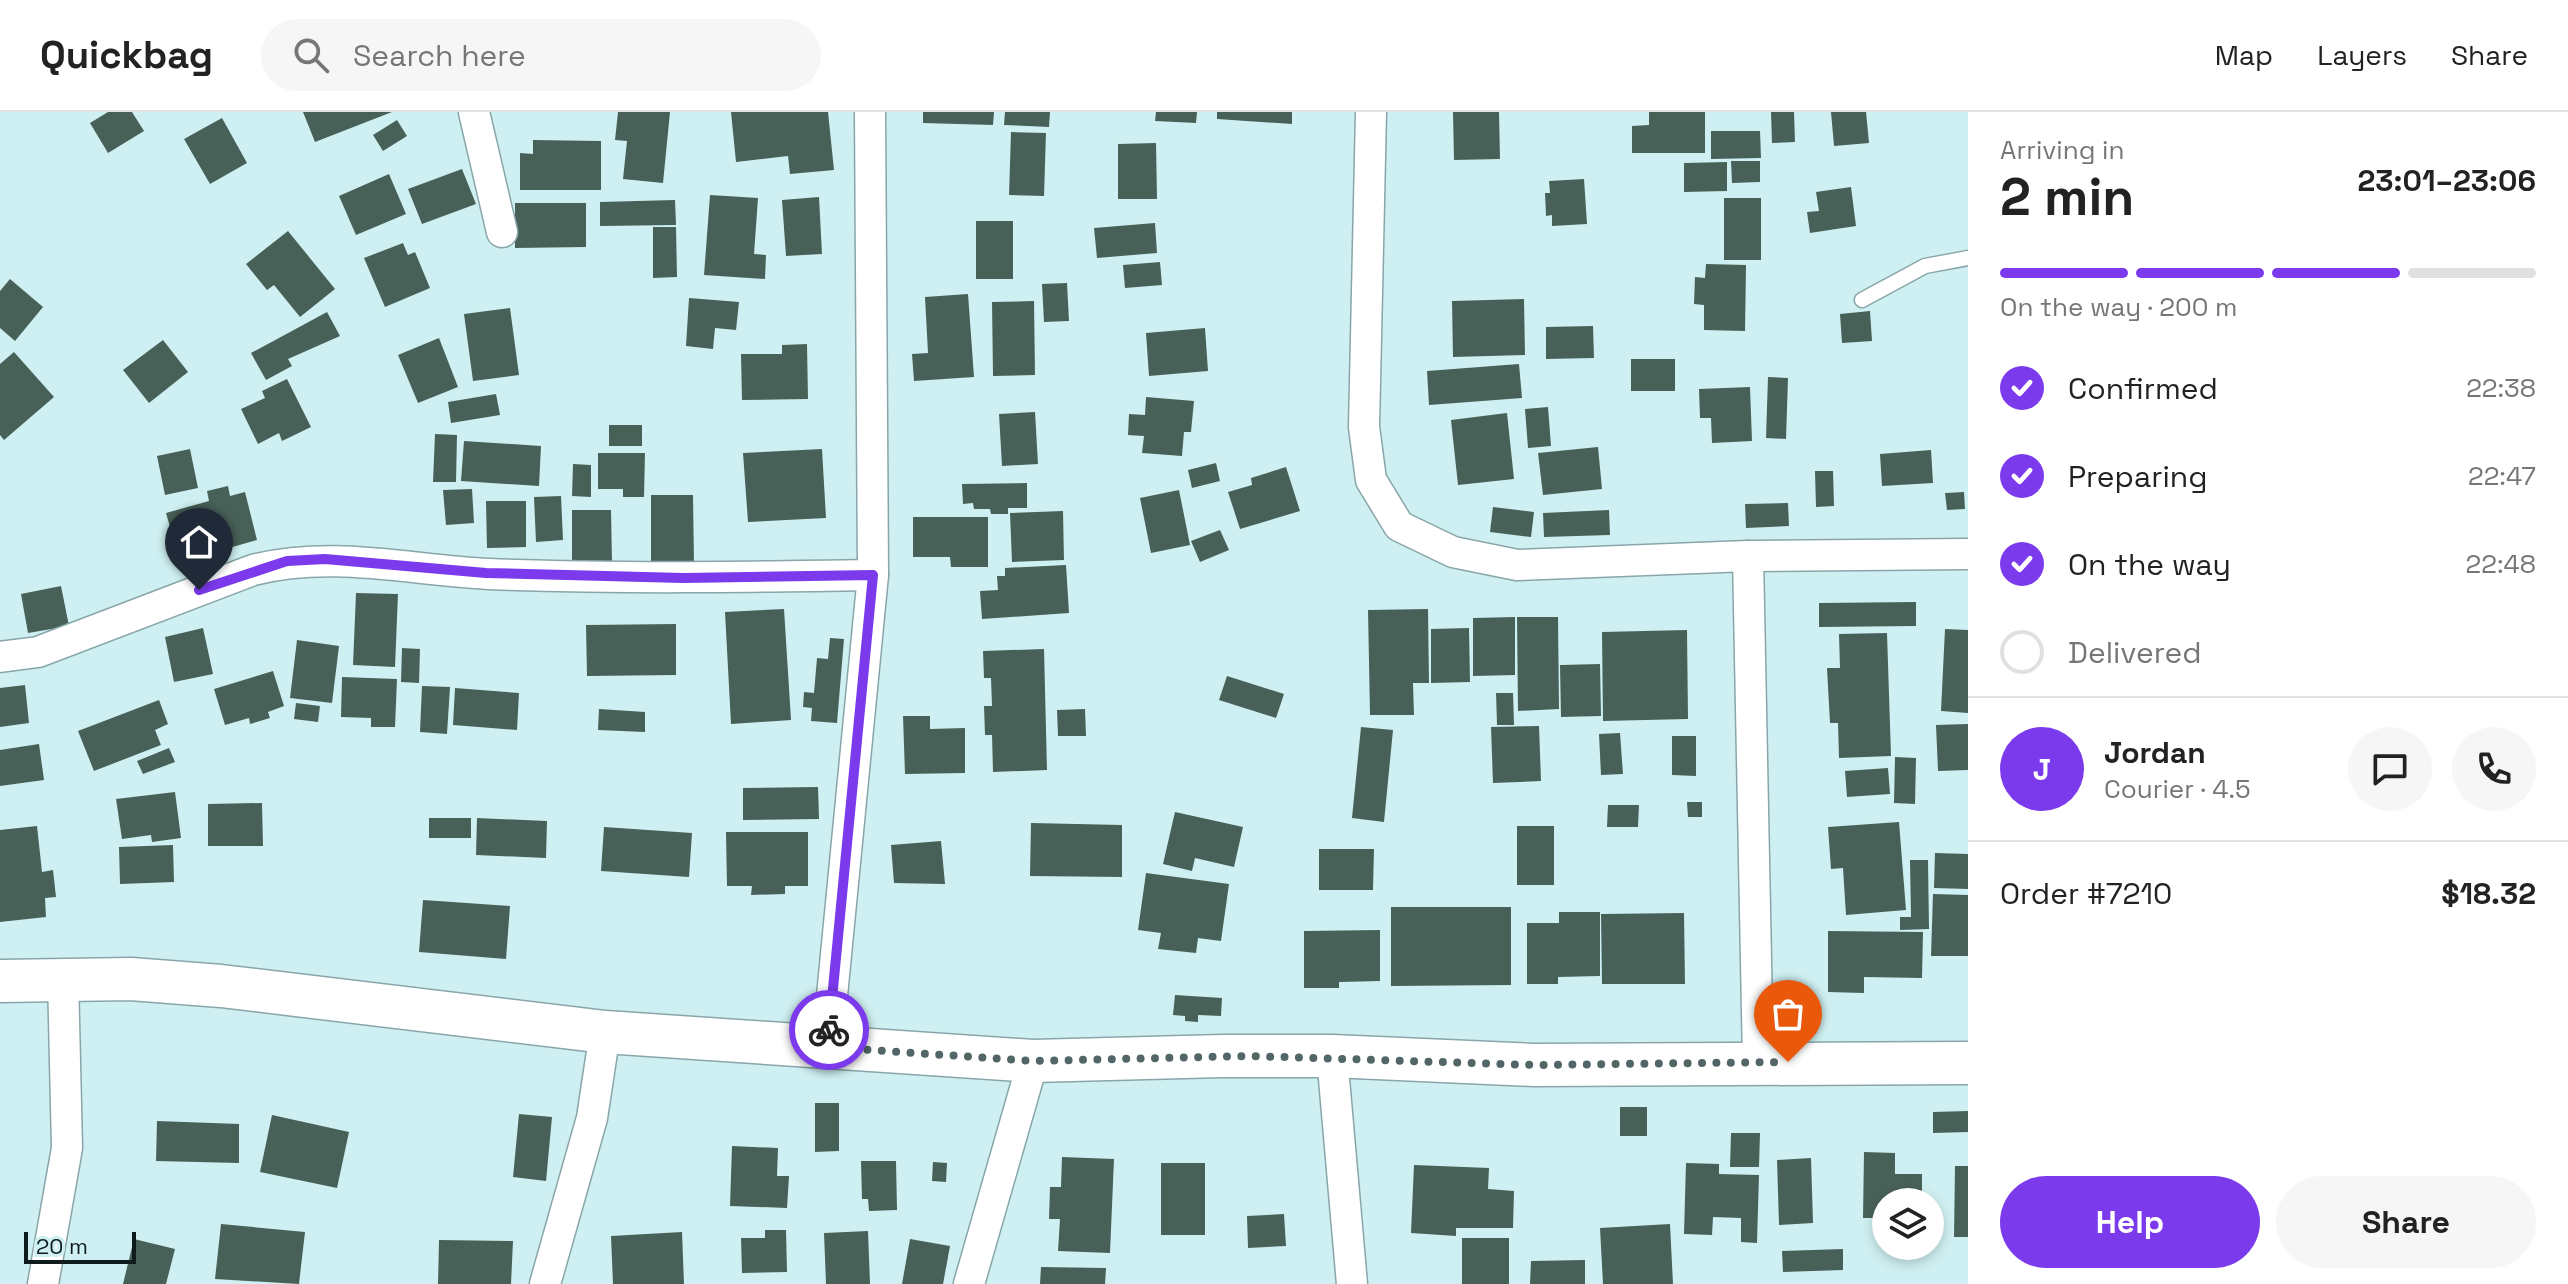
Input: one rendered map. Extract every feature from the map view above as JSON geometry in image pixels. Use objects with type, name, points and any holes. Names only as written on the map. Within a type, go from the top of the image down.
[{"type":"street","points":[[474,112],[502,232]]},
{"type":"street","points":[[827,1047],[873,575],[870,112]]},
{"type":"street","points":[[1371,112],[1364,427],[1371,480],[1399,526],[1453,552],[1517,565],[1748,556],[1968,554]]},
{"type":"street","points":[[1748,556],[1758,1062]]},
{"type":"street","points":[[0,657],[38,652],[253,570],[287,561],[325,559],[486,573],[623,577],[873,575]]},
{"type":"street","points":[[0,981],[63,977],[221,986],[605,1032],[1033,1061],[1332,1056],[1534,1065],[1968,1063]]},
{"type":"street","points":[[43,1284],[67,1148],[63,977]]},
{"type":"street","points":[[545,1284],[592,1118],[605,1032]]},
{"type":"street","points":[[1332,1056],[1352,1284]]},
{"type":"street","points":[[969,1284],[1033,1061]]},
{"type":"lane","points":[[1862,300],[1925,266],[1968,258]]},
{"type":"building","points":[[108,112],[132,112],[144,131],[108,153],[90,123]]},
{"type":"building","points":[[303,112],[392,112],[315,142]]},
{"type":"building","points":[[618,112],[670,112],[663,183],[623,179],[627,141],[615,140]]},
{"type":"building","points":[[731,112],[828,112],[834,170],[790,174],[788,156],[736,162]]},
{"type":"building","points":[[923,112],[994,112],[993,125],[923,123]]},
{"type":"building","points":[[1005,112],[1050,112],[1049,127],[1004,125]]},
{"type":"building","points":[[1156,112],[1197,112],[1196,123],[1155,121]]},
{"type":"building","points":[[1217,112],[1292,112],[1292,124],[1217,119]]},
{"type":"building","points":[[1453,112],[1499,112],[1500,159],[1454,160]]},
{"type":"building","points":[[1649,112],[1705,112],[1705,153],[1632,153],[1632,126],[1649,125]]},
{"type":"building","points":[[1771,112],[1794,112],[1795,142],[1772,143]]},
{"type":"building","points":[[1831,112],[1866,112],[1869,143],[1834,146]]},
{"type":"building","points":[[222,118],[247,163],[210,184],[184,139]]},
{"type":"building","points":[[397,120],[407,136],[383,151],[373,135]]},
{"type":"building","points":[[1711,131],[1760,131],[1761,158],[1711,159]]},
{"type":"building","points":[[1011,132],[1046,133],[1044,196],[1009,195]]},
{"type":"building","points":[[533,140],[601,141],[601,190],[520,190],[520,153],[533,154]]},
{"type":"building","points":[[1156,143],[1157,199],[1118,199],[1118,144]]},
{"type":"building","points":[[1731,161],[1760,161],[1760,182],[1732,183]]},
{"type":"building","points":[[1727,162],[1727,191],[1684,192],[1684,163]]},
{"type":"building","points":[[462,169],[476,204],[422,224],[408,189]]},
{"type":"building","points":[[389,174],[406,214],[356,235],[339,196]]},
{"type":"building","points":[[1584,179],[1587,224],[1552,226],[1552,215],[1546,216],[1545,193],[1550,193],[1549,181]]},
{"type":"building","points":[[1851,187],[1856,226],[1810,233],[1807,212],[1819,211],[1816,192]]},
{"type":"building","points":[[710,195],[758,198],[754,254],[766,255],[765,279],[704,275]]},
{"type":"building","points":[[819,197],[822,254],[786,256],[782,200]]},
{"type":"building","points":[[1724,198],[1761,198],[1761,260],[1724,260]]},
{"type":"building","points":[[675,200],[676,225],[600,226],[600,202]]},
{"type":"building","points":[[515,203],[586,203],[586,247],[515,248]]},
{"type":"building","points":[[976,221],[1013,221],[1013,279],[976,279]]},
{"type":"building","points":[[1155,223],[1157,253],[1097,258],[1094,228]]},
{"type":"building","points":[[653,227],[676,227],[677,277],[653,278]]},
{"type":"building","points":[[288,231],[335,289],[300,317],[274,285],[267,290],[246,264]]},
{"type":"building","points":[[403,243],[408,255],[415,252],[430,288],[385,307],[364,258]]},
{"type":"building","points":[[1160,262],[1162,285],[1125,288],[1123,265]]},
{"type":"building","points":[[1706,264],[1746,265],[1745,331],[1704,330],[1704,305],[1694,304],[1695,277],[1705,278]]},
{"type":"building","points":[[10,279],[43,307],[15,341],[0,328],[0,291]]},
{"type":"building","points":[[1067,283],[1069,321],[1044,322],[1042,284]]},
{"type":"building","points":[[968,294],[974,377],[914,381],[912,354],[928,353],[925,297]]},
{"type":"building","points":[[689,298],[739,302],[736,330],[715,328],[713,349],[686,346]]},
{"type":"building","points":[[1524,299],[1525,355],[1453,357],[1452,301]]},
{"type":"building","points":[[1034,301],[1035,375],[993,376],[992,302]]},
{"type":"building","points":[[510,308],[519,375],[473,381],[464,314]]},
{"type":"building","points":[[1870,311],[1872,341],[1842,343],[1840,314]]},
{"type":"building","points":[[327,312],[340,336],[288,359],[292,366],[266,380],[251,353]]},
{"type":"building","points":[[1593,326],[1594,358],[1546,359],[1546,327]]},
{"type":"building","points":[[1205,328],[1208,371],[1149,376],[1146,333]]},
{"type":"building","points":[[439,338],[458,387],[418,403],[398,355]]},
{"type":"building","points":[[163,340],[188,372],[149,403],[123,370]]},
{"type":"building","points":[[807,344],[808,399],[742,400],[741,354],[782,354],[782,345]]},
{"type":"building","points":[[14,352],[54,397],[4,440],[0,435],[0,364]]},
{"type":"building","points":[[1631,359],[1675,359],[1675,391],[1631,391]]},
{"type":"building","points":[[1519,364],[1522,398],[1429,405],[1427,371]]},
{"type":"building","points":[[1768,377],[1788,378],[1786,439],[1766,438]]},
{"type":"building","points":[[287,379],[311,427],[282,441],[279,433],[258,444],[241,409],[265,398],[262,391]]},
{"type":"building","points":[[1750,387],[1752,441],[1712,443],[1711,418],[1700,418],[1699,389]]},
{"type":"building","points":[[496,394],[500,415],[451,423],[448,402]]},
{"type":"building","points":[[1146,397],[1194,401],[1191,432],[1184,432],[1182,456],[1142,453],[1144,436],[1128,435],[1129,414],[1145,415]]},
{"type":"building","points":[[1548,407],[1551,446],[1528,448],[1525,409]]},
{"type":"building","points":[[1035,412],[1038,464],[1002,466],[999,414]]},
{"type":"building","points":[[1507,413],[1514,479],[1458,485],[1451,420]]},
{"type":"building","points":[[609,425],[642,425],[642,446],[609,446]]},
{"type":"building","points":[[435,434],[457,435],[456,482],[433,482]]},
{"type":"building","points":[[464,441],[541,446],[539,486],[461,481]]},
{"type":"building","points":[[1598,447],[1602,489],[1543,495],[1538,453]]},
{"type":"building","points":[[190,449],[198,488],[165,495],[157,456]]},
{"type":"building","points":[[822,449],[826,518],[748,522],[743,453]]},
{"type":"building","points":[[1931,450],[1933,483],[1882,486],[1880,454]]},
{"type":"building","points":[[598,453],[645,453],[644,497],[623,497],[623,489],[598,489]]},
{"type":"building","points":[[1216,463],[1220,481],[1192,488],[1188,470]]},
{"type":"building","points":[[573,464],[591,465],[591,497],[572,496]]},
{"type":"building","points":[[1286,467],[1300,511],[1240,529],[1228,492],[1252,485],[1251,478]]},
{"type":"building","points":[[1815,471],[1833,471],[1834,506],[1816,507]]},
{"type":"building","points":[[1027,483],[1027,508],[1008,508],[1008,514],[991,514],[990,509],[974,509],[973,503],[963,504],[962,484]]},
{"type":"building","points":[[228,486],[230,496],[245,492],[257,540],[222,550],[220,544],[178,555],[166,513],[209,501],[207,491]]},
{"type":"building","points":[[472,489],[474,523],[446,525],[443,490]]},
{"type":"building","points":[[1179,490],[1190,545],[1151,553],[1140,498]]},
{"type":"building","points":[[1964,492],[1965,509],[1947,510],[1945,493]]},
{"type":"building","points":[[651,495],[693,495],[694,563],[651,563]]},
{"type":"building","points":[[561,496],[563,540],[536,542],[534,497]]},
{"type":"building","points":[[486,501],[526,501],[526,547],[487,548]]},
{"type":"building","points":[[1788,503],[1789,526],[1746,528],[1745,504]]},
{"type":"building","points":[[1493,507],[1534,512],[1531,537],[1490,532]]},
{"type":"building","points":[[572,510],[611,510],[612,562],[572,562]]},
{"type":"building","points":[[1609,510],[1610,535],[1544,537],[1543,513]]},
{"type":"building","points":[[1063,511],[1064,560],[1012,562],[1010,513]]},
{"type":"building","points":[[913,517],[988,517],[988,567],[951,567],[950,557],[913,557]]},
{"type":"building","points":[[1220,530],[1229,550],[1200,562],[1191,541]]},
{"type":"building","points":[[1066,565],[1069,613],[982,619],[980,591],[998,590],[997,576],[1005,576],[1005,568]]},
{"type":"building","points":[[61,586],[69,626],[28,633],[21,594]]},
{"type":"building","points":[[356,593],[398,594],[395,667],[353,665]]},
{"type":"building","points":[[1916,602],[1916,626],[1819,627],[1819,603]]},
{"type":"building","points":[[784,609],[791,720],[731,724],[725,612]]},
{"type":"building","points":[[1428,609],[1429,683],[1413,683],[1414,715],[1370,715],[1368,610]]},
{"type":"building","points":[[1515,617],[1515,675],[1473,676],[1473,618]]},
{"type":"building","points":[[1517,617],[1558,617],[1559,709],[1518,711]]},
{"type":"building","points":[[676,624],[676,675],[587,676],[586,625]]},
{"type":"building","points":[[203,628],[213,674],[174,682],[165,637]]},
{"type":"building","points":[[1469,628],[1470,682],[1431,683],[1431,629]]},
{"type":"building","points":[[1945,629],[1968,630],[1968,713],[1941,711]]},
{"type":"building","points":[[1687,630],[1688,719],[1603,721],[1602,632]]},
{"type":"building","points":[[1887,633],[1891,756],[1839,758],[1838,723],[1830,723],[1827,668],[1840,668],[1839,634]]},
{"type":"building","points":[[830,638],[844,639],[837,723],[811,721],[812,708],[803,707],[804,692],[814,693],[817,658],[828,659]]},
{"type":"building","points":[[297,640],[339,646],[332,703],[290,698]]},
{"type":"building","points":[[402,648],[420,649],[419,683],[401,682]]},
{"type":"building","points":[[1044,649],[1047,770],[993,772],[992,735],[985,735],[984,706],[992,706],[991,678],[984,678],[983,651]]},
{"type":"building","points":[[1600,664],[1601,716],[1561,717],[1560,665]]},
{"type":"building","points":[[273,671],[284,706],[268,712],[270,718],[250,724],[249,718],[225,725],[214,689]]},
{"type":"building","points":[[1227,676],[1284,694],[1276,718],[1219,700]]},
{"type":"building","points":[[342,677],[397,679],[395,727],[371,727],[371,718],[341,717]]},
{"type":"building","points":[[25,685],[29,723],[0,727],[0,688]]},
{"type":"building","points":[[422,686],[450,687],[447,734],[420,732]]},
{"type":"building","points":[[455,688],[519,693],[517,730],[453,725]]},
{"type":"building","points":[[1496,693],[1513,693],[1514,725],[1497,725]]},
{"type":"building","points":[[159,700],[168,724],[155,730],[161,745],[94,771],[78,731]]},
{"type":"building","points":[[296,703],[320,706],[318,722],[294,719]]},
{"type":"building","points":[[599,709],[645,712],[645,732],[598,730]]},
{"type":"building","points":[[1085,709],[1086,736],[1058,736],[1057,710]]},
{"type":"building","points":[[903,716],[930,716],[930,729],[965,728],[965,773],[905,774]]},
{"type":"building","points":[[1968,724],[1968,770],[1938,771],[1936,725]]},
{"type":"building","points":[[1539,726],[1541,781],[1493,783],[1491,727]]},
{"type":"building","points":[[1361,727],[1393,730],[1384,822],[1352,818]]},
{"type":"building","points":[[1620,733],[1623,774],[1601,775],[1599,734]]},
{"type":"building","points":[[1672,736],[1696,736],[1696,776],[1672,775]]},
{"type":"building","points":[[39,744],[44,780],[0,786],[0,750]]},
{"type":"building","points":[[169,748],[175,762],[143,774],[137,761]]},
{"type":"building","points":[[1895,757],[1916,758],[1915,804],[1894,803]]},
{"type":"building","points":[[1888,768],[1890,794],[1847,797],[1845,771]]},
{"type":"building","points":[[818,787],[819,819],[743,820],[743,788]]},
{"type":"building","points":[[175,792],[181,838],[152,842],[151,835],[122,839],[116,799]]},
{"type":"building","points":[[1687,802],[1702,802],[1702,817],[1688,817]]},
{"type":"building","points":[[262,803],[263,846],[208,846],[208,804]]},
{"type":"building","points":[[1608,805],[1639,805],[1638,827],[1607,827]]},
{"type":"building","points":[[1175,812],[1243,827],[1234,867],[1195,858],[1192,871],[1163,864]]},
{"type":"building","points":[[429,818],[471,818],[471,838],[429,838]]},
{"type":"building","points":[[477,818],[547,821],[546,858],[476,855]]},
{"type":"building","points":[[1899,822],[1906,910],[1846,915],[1843,868],[1831,869],[1828,827]]},
{"type":"building","points":[[1031,823],[1122,825],[1122,877],[1030,876]]},
{"type":"building","points":[[37,826],[42,872],[53,870],[56,897],[45,898],[46,917],[0,922],[0,830]]},
{"type":"building","points":[[1517,826],[1554,826],[1554,885],[1517,885]]},
{"type":"building","points":[[604,827],[692,833],[689,877],[601,871]]},
{"type":"building","points":[[726,832],[808,832],[808,886],[785,886],[785,894],[751,895],[752,886],[727,886]]},
{"type":"building","points":[[941,841],[945,884],[894,883],[891,845]]},
{"type":"building","points":[[173,845],[174,882],[120,884],[119,847]]},
{"type":"building","points":[[1319,849],[1374,849],[1373,890],[1319,890]]},
{"type":"building","points":[[1935,853],[1968,854],[1968,889],[1934,888]]},
{"type":"building","points":[[1910,860],[1928,860],[1929,929],[1900,930],[1900,917],[1911,917]]},
{"type":"building","points":[[1146,873],[1229,884],[1221,941],[1198,938],[1196,953],[1158,949],[1161,933],[1138,930]]},
{"type":"building","points":[[1933,894],[1968,895],[1968,956],[1931,956]]},
{"type":"building","points":[[423,900],[510,906],[506,959],[419,952]]},
{"type":"building","points":[[1391,907],[1511,907],[1511,985],[1391,986]]},
{"type":"building","points":[[1559,912],[1600,912],[1600,976],[1558,977],[1558,984],[1527,984],[1527,923],[1559,923]]},
{"type":"building","points":[[1684,913],[1685,984],[1602,984],[1601,914]]},
{"type":"building","points":[[1380,930],[1380,981],[1339,982],[1339,988],[1304,988],[1304,931]]},
{"type":"building","points":[[1828,931],[1923,932],[1922,978],[1864,977],[1864,993],[1828,992]]},
{"type":"building","points":[[1175,995],[1222,998],[1221,1016],[1198,1015],[1198,1022],[1185,1021],[1185,1016],[1173,1015]]},
{"type":"building","points":[[815,1103],[839,1103],[839,1151],[815,1152]]},
{"type":"building","points":[[1620,1107],[1647,1107],[1647,1136],[1620,1136]]},
{"type":"building","points":[[1968,1111],[1968,1132],[1933,1133],[1933,1112]]},
{"type":"building","points":[[519,1114],[552,1117],[546,1181],[513,1177]]},
{"type":"building","points":[[272,1115],[349,1132],[337,1188],[260,1172]]},
{"type":"building","points":[[157,1121],[239,1124],[239,1163],[156,1161]]},
{"type":"building","points":[[1731,1133],[1760,1133],[1759,1167],[1730,1167]]},
{"type":"building","points":[[732,1146],[778,1148],[777,1176],[789,1176],[787,1208],[730,1206]]},
{"type":"building","points":[[1864,1152],[1895,1153],[1895,1174],[1922,1174],[1922,1188],[1872,1188],[1872,1218],[1863,1218]]},
{"type":"building","points":[[1062,1157],[1114,1159],[1110,1253],[1058,1251],[1060,1219],[1049,1219],[1050,1187],[1061,1187]]},
{"type":"building","points":[[1811,1158],[1813,1223],[1779,1225],[1777,1160]]},
{"type":"building","points":[[861,1161],[896,1161],[897,1210],[869,1211],[868,1199],[862,1199]]},
{"type":"building","points":[[933,1162],[947,1163],[946,1182],[932,1181]]},
{"type":"building","points":[[1161,1163],[1205,1163],[1205,1235],[1161,1235]]},
{"type":"building","points":[[1686,1163],[1719,1164],[1719,1174],[1759,1175],[1757,1243],[1741,1242],[1741,1218],[1713,1217],[1712,1235],[1684,1234]]},
{"type":"building","points":[[1414,1165],[1489,1168],[1488,1189],[1514,1191],[1513,1228],[1456,1228],[1456,1236],[1411,1233]]},
{"type":"building","points":[[1955,1166],[1968,1166],[1968,1237],[1954,1237]]},
{"type":"building","points":[[1284,1214],[1286,1246],[1248,1248],[1247,1216]]},
{"type":"building","points":[[221,1224],[305,1232],[299,1284],[215,1279]]},
{"type":"building","points":[[1670,1224],[1673,1284],[1603,1284],[1600,1228]]},
{"type":"building","points":[[765,1230],[786,1230],[787,1272],[742,1273],[741,1238],[765,1238]]},
{"type":"building","points":[[868,1231],[870,1284],[826,1284],[824,1233]]},
{"type":"building","points":[[682,1232],[684,1284],[613,1284],[611,1236]]},
{"type":"building","points":[[1462,1238],[1509,1238],[1509,1284],[1462,1284]]},
{"type":"building","points":[[134,1239],[175,1249],[166,1284],[123,1284]]},
{"type":"building","points":[[910,1239],[950,1246],[943,1284],[902,1284]]},
{"type":"building","points":[[439,1240],[513,1241],[511,1284],[438,1284]]},
{"type":"building","points":[[1843,1249],[1843,1270],[1783,1272],[1782,1251]]},
{"type":"building","points":[[1585,1260],[1585,1284],[1530,1284],[1531,1261]]},
{"type":"building","points":[[1041,1267],[1106,1268],[1105,1284],[1040,1284]]},
{"type":"way so far","points":[[829,1030],[827,1047],[1033,1061],[1332,1056],[1534,1065],[1788,1062]]},
{"type":"route","points":[[199,590],[287,561],[325,559],[486,573],[683,578],[873,575],[829,1030]]}]
